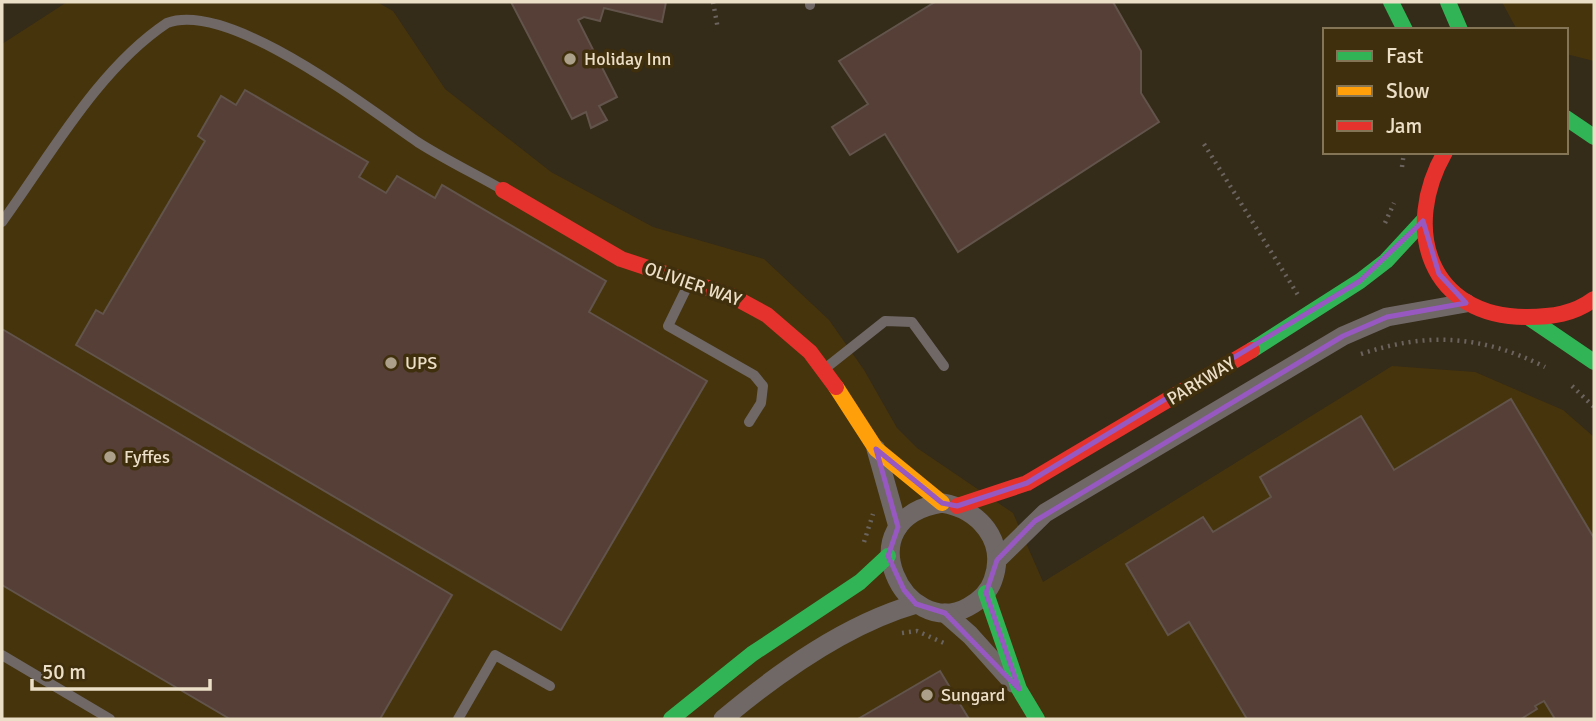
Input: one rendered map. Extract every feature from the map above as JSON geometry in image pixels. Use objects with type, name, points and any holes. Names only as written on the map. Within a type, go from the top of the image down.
[{"type":"main road","points":[[1391,2],[1404,28]]},
{"type":"main road","points":[[1448,2],[1459,28]]},
{"type":"main road","points":[[1570,120],[1594,137]]},
{"type":"main road","points":[[1440,156],[1426,192],[1423,220],[1430,255],[1439,274],[1466,303],[1492,313],[1528,317],[1572,312],[1594,299]]},
{"type":"main road","name":"OLIVIER WAY","points":[[503,190],[621,259],[732,296],[767,315],[810,352],[824,369],[876,449],[949,505]]},
{"type":"main road","name":"PARKWAY","points":[[949,505],[1027,483],[1259,346],[1360,281],[1386,261],[1423,220]]},
{"type":"main road","points":[[1528,317],[1594,362]]},
{"type":"main road","points":[[671,719],[752,654],[854,586],[888,556]]},
{"type":"main road","points":[[986,593],[1019,689],[1037,719]]},
{"type":"street","points":[[1570,120],[1594,117]]},
{"type":"street","name":"PARKWAY","points":[[997,560],[1045,513],[1343,336],[1387,317],[1466,303]]},
{"type":"street","name":"OLIVIER WAY","points":[[876,449],[898,527]]},
{"type":"street","points":[[723,719],[834,641],[880,614],[916,604],[945,613],[958,612],[986,593],[993,580],[997,560],[989,531],[975,516],[949,505],[924,506],[909,514],[898,527],[888,556],[894,576],[916,604]]},
{"type":"street","points":[[945,613],[970,635],[1019,689]]},
{"type":"lane","points":[[2,222],[46,155],[120,65],[169,22],[199,12],[239,22],[280,43],[420,143],[503,190]]},
{"type":"lane","points":[[689,282],[668,326],[759,380],[763,386],[761,402],[749,422]]},
{"type":"lane","points":[[824,369],[886,321],[912,322],[944,366]]},
{"type":"lane","points":[[2,655],[108,719]]},
{"type":"lane","points":[[458,719],[495,655],[550,686]]},
{"type":"path","points":[[713,2],[718,29]]},
{"type":"path","points":[[1203,144],[1299,297]]},
{"type":"path","points":[[1356,355],[1399,341],[1448,338],[1503,349],[1553,373]]},
{"type":"path","points":[[1564,380],[1594,407]]},
{"type":"highlighted area","points":[[1423,221],[1439,274],[1466,303],[1387,317],[1343,336],[1035,521],[997,560],[986,593],[1019,689],[945,613],[916,604],[904,590],[888,556],[898,527],[876,449],[942,503],[957,506],[1027,483],[1360,281]]},
{"type":"shaded area","points":[[67,2],[377,2],[393,11],[445,89],[551,172],[653,227],[764,259],[829,320],[864,370],[897,428],[917,448],[1013,513],[1043,582],[1392,366],[1475,372],[1563,410],[1594,437],[1594,719],[2,719],[2,44]]},
{"type":"shaded area","points":[[1502,2],[1594,2],[1594,61],[1568,54],[1568,28],[1516,28]]},
{"type":"building","name":"Holiday Inn","points":[[511,2],[666,2],[662,22],[604,8],[600,21],[584,17],[578,20],[617,97],[599,106],[607,120],[591,128],[586,112],[572,119]]},
{"type":"building","points":[[935,2],[1113,2],[1141,51],[1141,93],[1159,122],[958,252],[885,134],[850,155],[832,127],[868,104],[839,61]]},
{"type":"building","name":"UPS","points":[[245,90],[368,162],[359,177],[386,193],[397,176],[435,198],[442,185],[606,281],[589,312],[707,381],[561,630],[76,345],[96,310],[103,314],[205,141],[198,136],[221,96],[236,105]]},
{"type":"building","name":"Fyffes","points":[[2,329],[452,595],[380,719],[230,719],[2,585]]},
{"type":"building","points":[[1511,399],[1594,538],[1594,719],[1555,719],[1544,701],[1521,719],[1247,719],[1189,622],[1168,635],[1126,564],[1203,517],[1213,532],[1271,497],[1260,477],[1361,416],[1394,470]]},
{"type":"building","name":"Sungard","points":[[940,671],[969,719],[858,719]]},
{"type":"traffic: fast","points":[[1391,2],[1404,28]]},
{"type":"traffic: fast","points":[[1448,2],[1459,28]]},
{"type":"traffic: fast","points":[[1568,119],[1594,137]]},
{"type":"traffic: fast","points":[[1252,350],[1360,281],[1386,261],[1423,221]]},
{"type":"traffic: fast","points":[[1528,317],[1594,362]]},
{"type":"traffic: fast","points":[[671,719],[752,654],[860,582],[888,556]]},
{"type":"traffic: fast","points":[[986,593],[1019,689],[1037,719]]},
{"type":"traffic: slow","points":[[836,387],[876,449],[942,503]]},
{"type":"traffic: jam","points":[[1444,154],[1432,181],[1425,210],[1426,238],[1433,263],[1446,285],[1467,302],[1494,313],[1527,317],[1562,314],[1594,299]]},
{"type":"traffic: jam","points":[[503,190],[621,259],[732,296],[767,315],[810,352],[836,387]]},
{"type":"traffic: jam","points":[[957,506],[1027,483],[1252,350]]},
{"type":"place","name":"Holiday Inn","points":[[570,59]]},
{"type":"place","name":"UPS","points":[[391,363]]},
{"type":"place","name":"Fyffes","points":[[110,457]]},
{"type":"place","name":"Sungard","points":[[927,695]]}]
